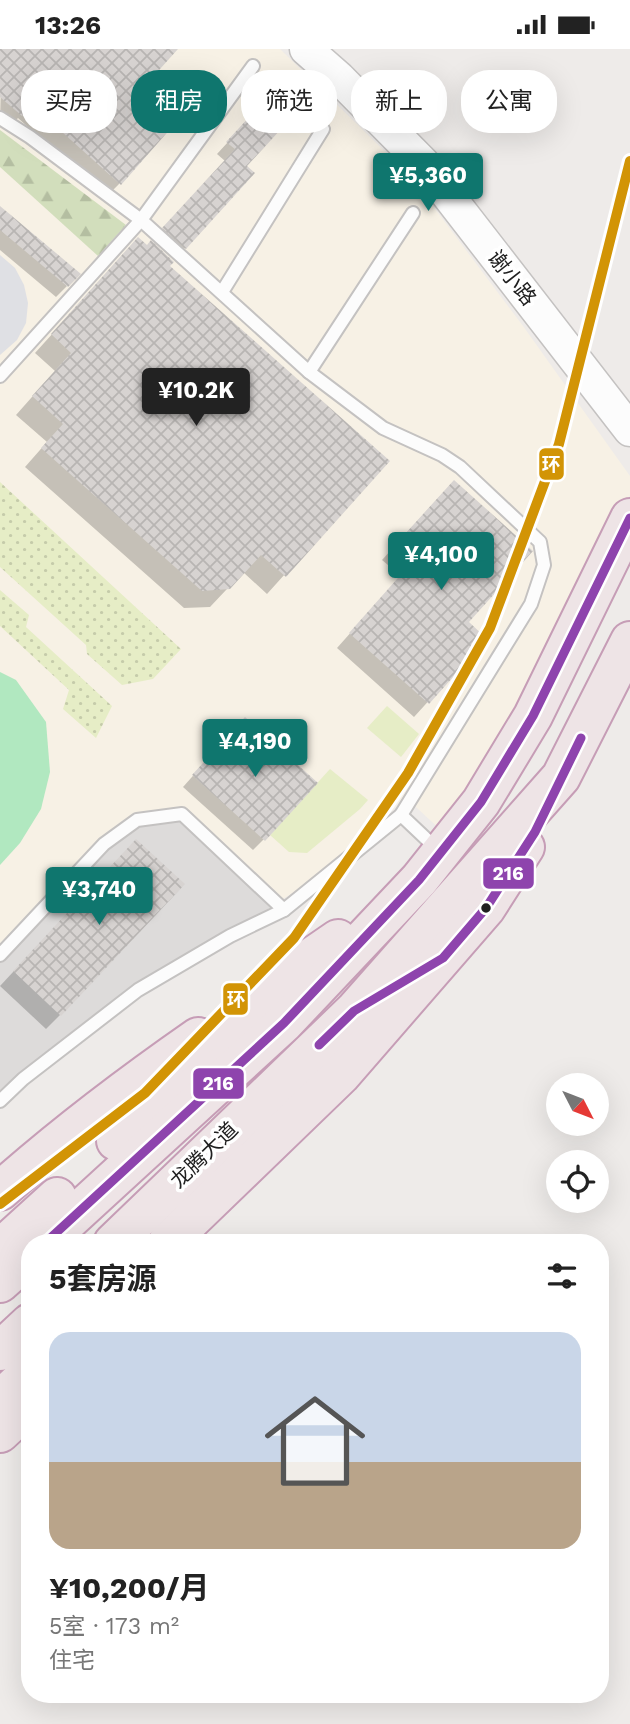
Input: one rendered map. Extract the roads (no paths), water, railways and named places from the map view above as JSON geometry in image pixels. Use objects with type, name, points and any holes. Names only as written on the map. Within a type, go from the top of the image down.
[{"type":"highway","name":"龙腾大道","points":[[54,1234],[284,1023],[430,866],[481,802],[533,716],[630,518]]},
{"type":"highway","name":"龙腾大道","points":[[122,1234],[354,1011],[561,777],[630,641]]},
{"type":"highway","points":[[199,1227],[341,1075],[486,908],[535,832],[561,777]]},
{"type":"highway","points":[[0,1191],[51,1145],[125,1088],[306,961],[430,866]]},
{"type":"highway","points":[[354,1011],[443,958]]},
{"type":"highway","points":[[0,1249],[306,961]]},
{"type":"highway","points":[[0,1283],[21,1264]]},
{"type":"highway","points":[[0,1352],[21,1332]]},
{"type":"highway","points":[[0,1401],[21,1381]]},
{"type":"highway","points":[[0,1433],[21,1413]]},
{"type":"street","name":"谢小路","points":[[306,49],[339,78],[423,163],[630,430]]},
{"type":"lane","points":[[0,376],[141,220],[253,66]]},
{"type":"lane","points":[[0,118],[30,137],[141,220],[309,372],[383,428],[442,454],[460,467],[540,542],[544,565],[531,604],[401,815],[284,910],[230,936],[138,990],[23,1079],[0,1101]]},
{"type":"lane","points":[[222,292],[321,133]]},
{"type":"lane","points":[[309,372],[413,213]]},
{"type":"lane","points":[[0,955],[104,844],[137,820],[181,814],[284,910]]},
{"type":"lane","points":[[401,815],[430,866]]}]
